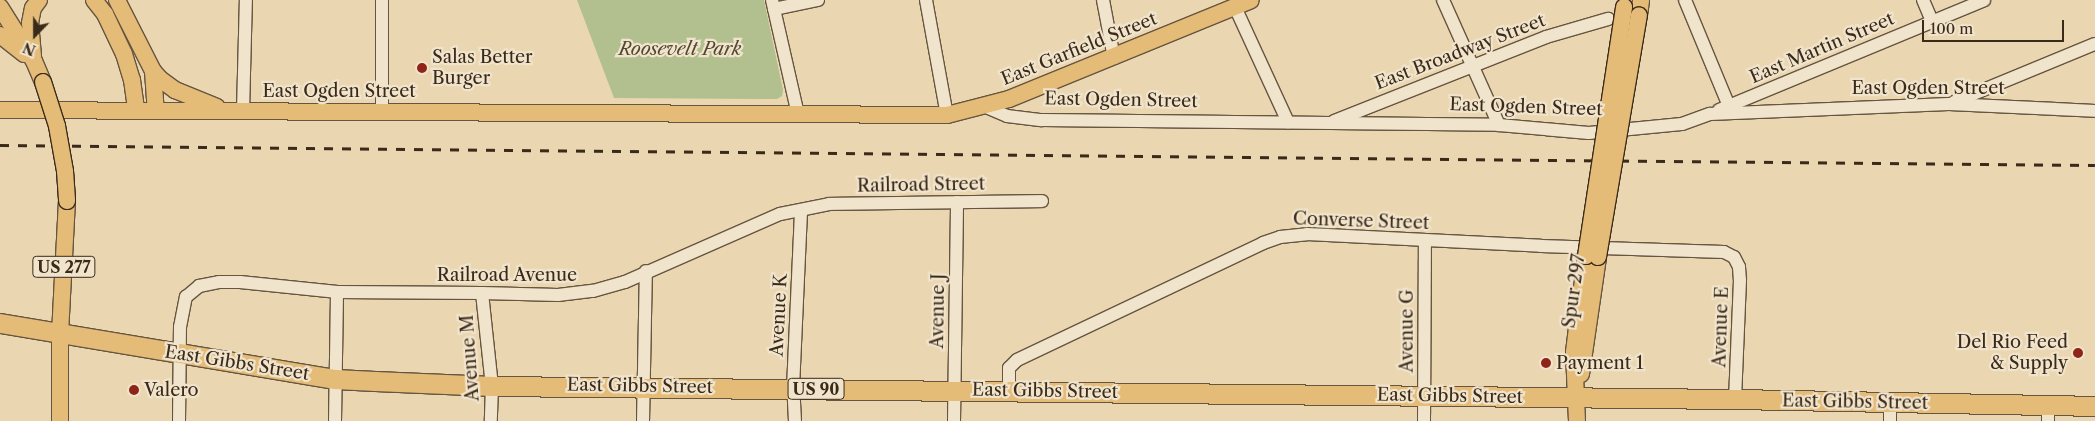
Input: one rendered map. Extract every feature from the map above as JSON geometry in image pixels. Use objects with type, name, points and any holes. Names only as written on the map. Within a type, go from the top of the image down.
[{"type":"highway","name":"East Gibbs Street","points":[[0,322],[60,334],[335,379],[492,386],[644,386],[1735,399],[1890,412],[2048,413],[2095,406]]},
{"type":"main road","points":[[34,61],[30,23],[33,8],[39,0]]},
{"type":"main road","points":[[94,0],[105,14],[124,54],[132,80],[136,110]]},
{"type":"main road","points":[[117,0],[153,71],[160,79],[176,90],[226,110]]},
{"type":"main road","name":"East Garfield Street","points":[[947,115],[986,107],[1114,58],[1251,0]]},
{"type":"main road","name":"Spur 297","points":[[1592,257],[1625,3]]},
{"type":"main road","name":"Spur 297","points":[[1577,421],[1574,352],[1640,7]]},
{"type":"main road","name":"US 277","points":[[0,8],[34,61],[57,126],[65,171],[67,201],[60,334]]},
{"type":"main road","points":[[0,35],[34,61]]},
{"type":"main road","points":[[153,71],[156,110]]},
{"type":"main road","name":"East Ogden Street","points":[[0,110],[947,115]]},
{"type":"main road","points":[[60,334],[60,421]]},
{"type":"street","points":[[243,111],[246,0]]},
{"type":"street","points":[[382,0],[382,112]]},
{"type":"street","points":[[798,114],[773,4],[818,0]]},
{"type":"street","points":[[926,0],[947,115]]},
{"type":"street","points":[[1103,0],[1114,58]]},
{"type":"street","points":[[1443,0],[1499,125]]},
{"type":"street","points":[[1684,0],[1729,106]]},
{"type":"street","points":[[1923,0],[1932,21]]},
{"type":"street","name":"East Martin Street","points":[[1710,114],[1984,0]]},
{"type":"street","points":[[1235,7],[1288,122]]},
{"type":"street","name":"East Broadway Street","points":[[1327,123],[1546,37],[1608,19]]},
{"type":"street","points":[[1949,104],[2095,44]]},
{"type":"street","name":"East Ogden Street","points":[[986,107],[1007,116],[1042,120],[1499,125],[1589,133],[1682,124],[1710,114],[1949,104],[2095,111]]},
{"type":"street","name":"Railroad Street","points":[[801,210],[829,204],[1042,201]]},
{"type":"street","name":"Avenue J","points":[[954,421],[957,202]]},
{"type":"street","name":"Railroad Avenue","points":[[181,354],[180,326],[186,297],[199,286],[219,282],[240,282],[337,292],[567,294],[593,291],[625,282],[646,271],[780,214],[801,210]]},
{"type":"street","name":"Avenue K","points":[[794,421],[793,388],[801,210]]},
{"type":"street","name":"Converse Street","points":[[1009,391],[1009,368],[1017,360],[1271,240],[1307,234],[1541,246],[1711,250],[1724,252],[1734,257]]},
{"type":"street","name":"Avenue G","points":[[1424,421],[1425,240]]},
{"type":"street","name":"Avenue E","points":[[1734,257],[1739,267],[1740,280],[1735,399]]},
{"type":"street","points":[[644,421],[646,271]]},
{"type":"street","points":[[335,421],[337,292]]},
{"type":"street","name":"Avenue M","points":[[482,293],[492,386],[491,421]]},
{"type":"street","points":[[179,421],[181,354]]},
{"type":"green space","name":"Roosevelt Park","points":[[577,0],[764,0],[783,90],[782,96],[777,99],[614,98]]},
{"type":"railway","points":[[0,145],[2095,165]]},
{"type":"place","name":"Salas Better Burger","points":[[422,68]]},
{"type":"place","name":"Del Rio Feed & Supply","points":[[2078,353]]},
{"type":"place","name":"Payment 1","points":[[1546,363]]},
{"type":"place","name":"Valero","points":[[134,390]]}]
